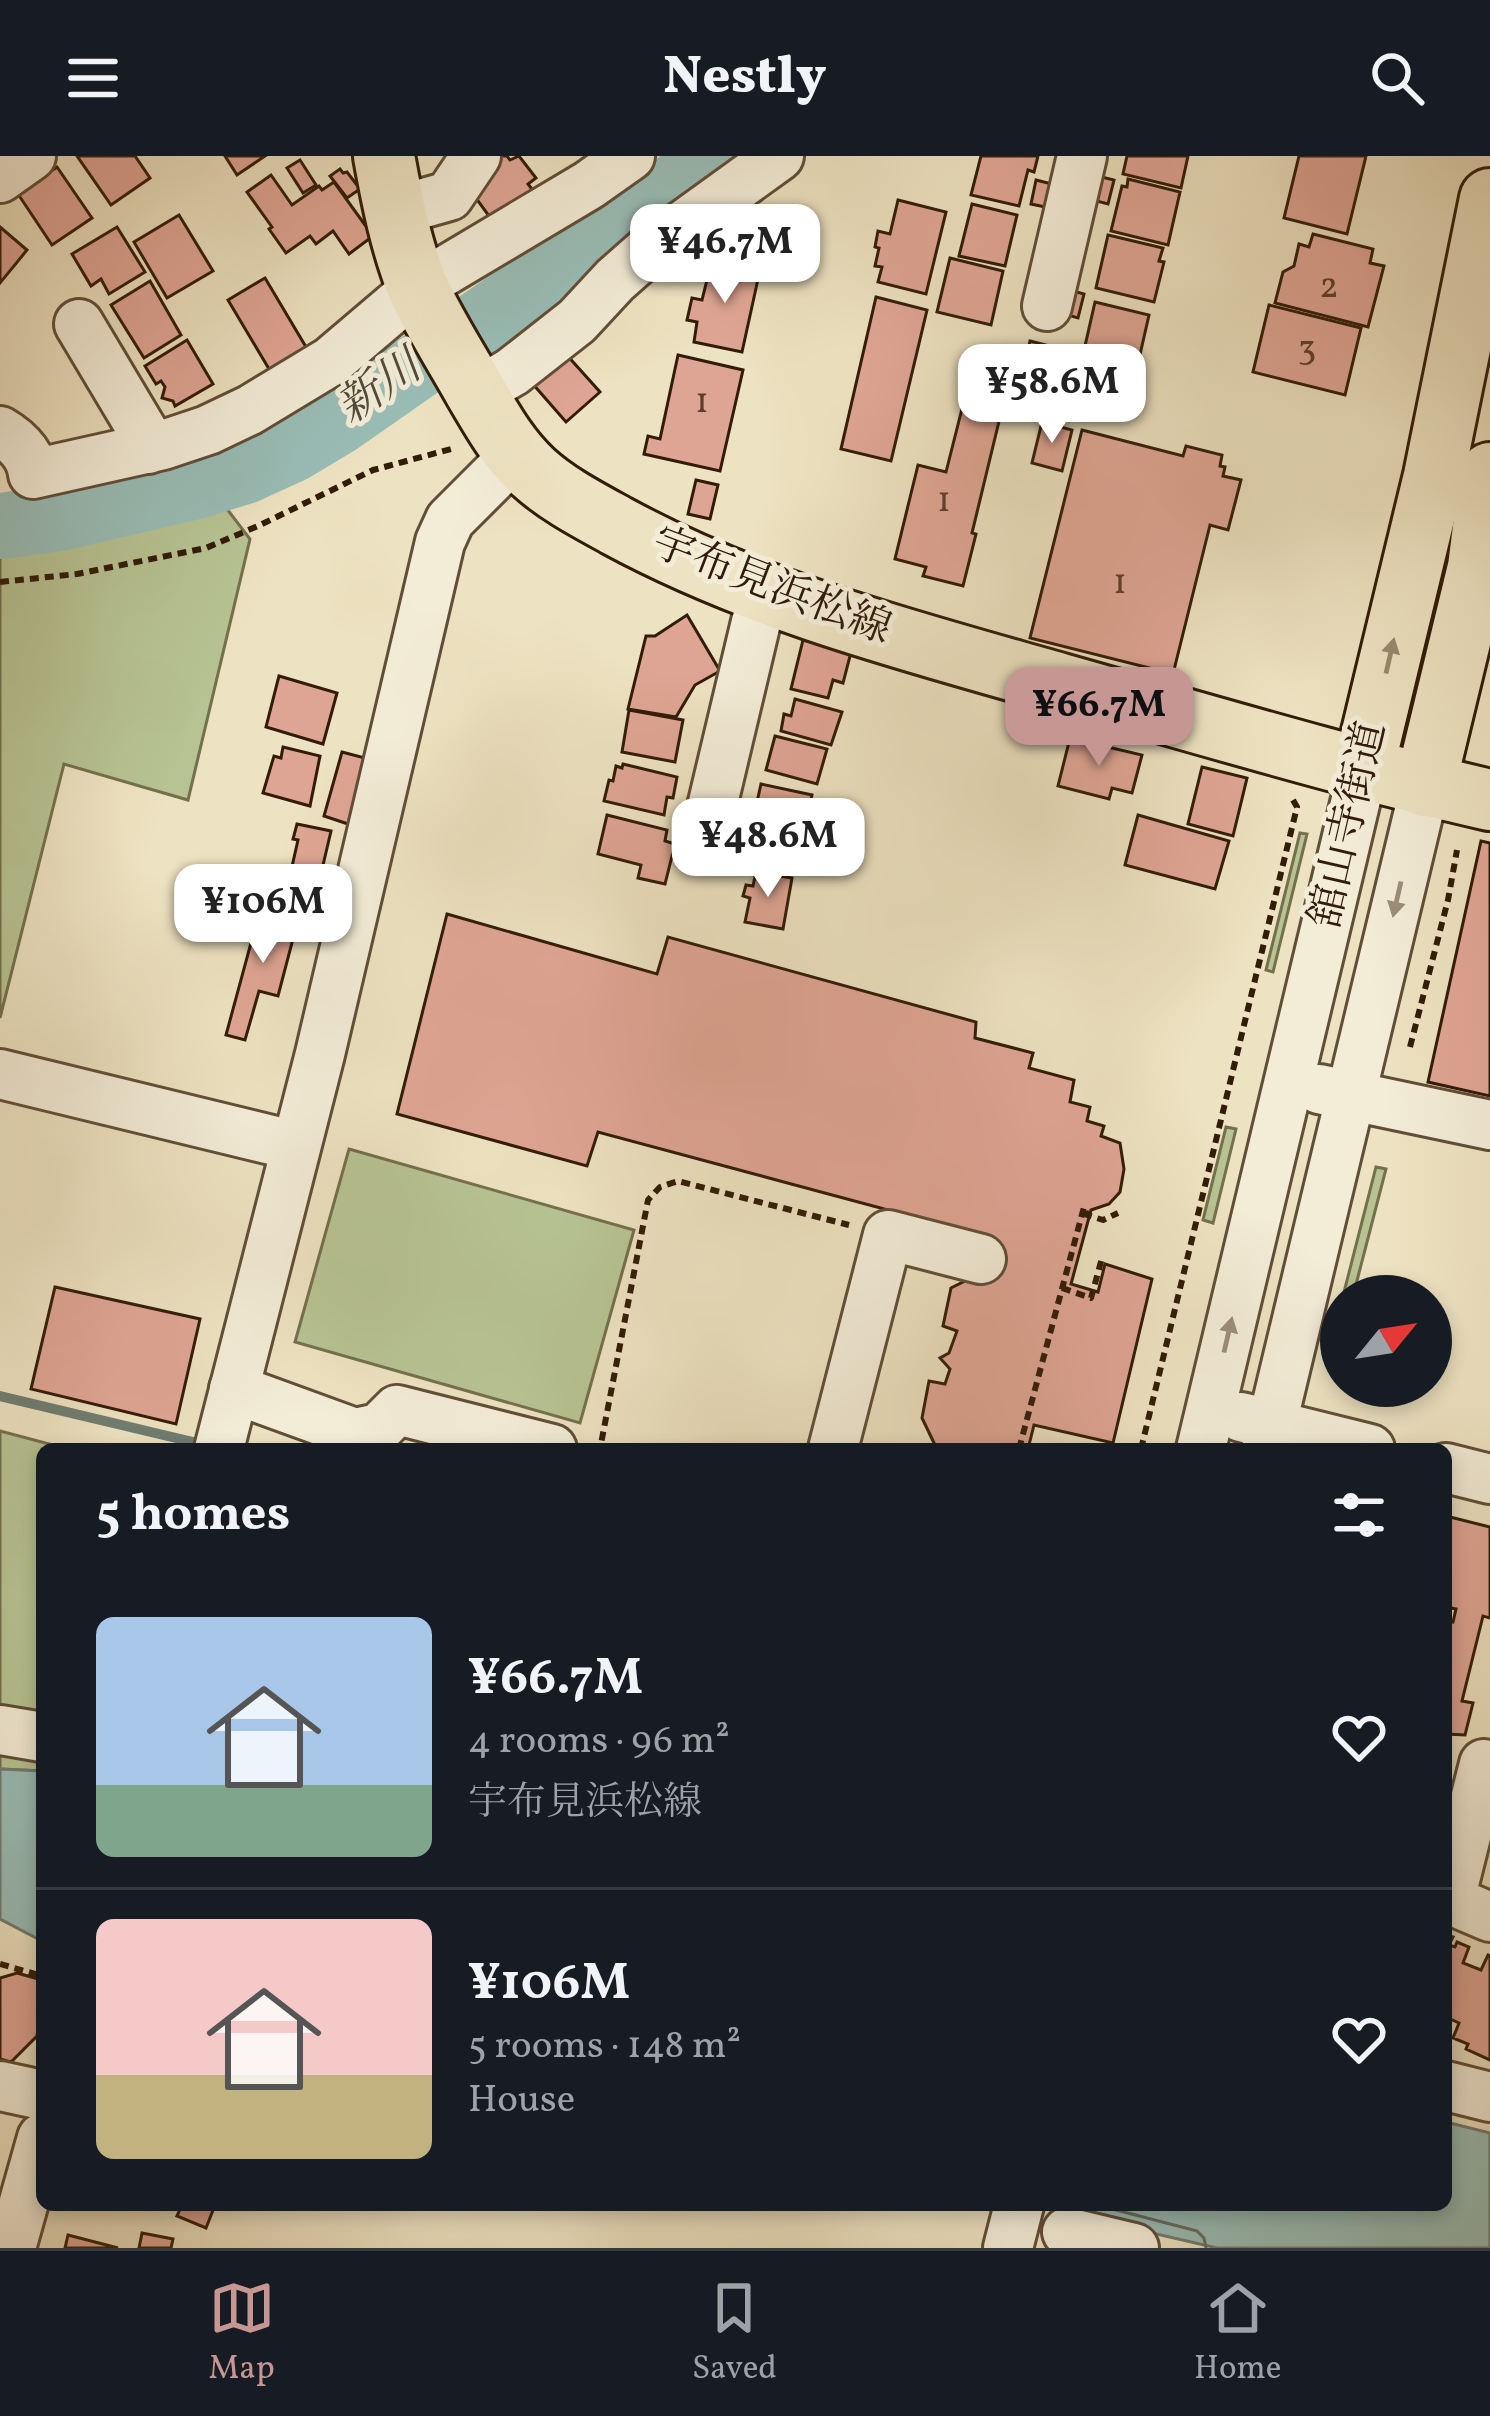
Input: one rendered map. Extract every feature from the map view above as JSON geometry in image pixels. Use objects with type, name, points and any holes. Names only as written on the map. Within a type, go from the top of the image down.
[{"type":"main road","name":"宇布見浜松線","points":[[390,183],[423,297],[492,421],[516,454],[560,493],[685,560],[766,592],[900,638],[1425,786],[1474,821]]},
{"type":"main road","name":"舘山寺街道","points":[[1363,770],[1434,476],[1490,199]]},
{"type":"main road","name":"舘山寺街道","points":[[1425,786],[1478,567],[1490,473]]},
{"type":"street","points":[[0,178],[32,156]]},
{"type":"street","points":[[390,183],[449,196],[476,156]]},
{"type":"street","points":[[0,431],[32,460],[33,474],[148,449],[208,430],[292,388],[630,156]]},
{"type":"street","points":[[473,387],[512,372],[577,321],[631,264],[779,156]]},
{"type":"street","points":[[1047,307],[1082,156]]},
{"type":"street","points":[[79,324],[144,433],[148,449]]},
{"type":"street","points":[[220,1443],[320,1054],[440,542],[451,520],[516,454]]},
{"type":"street","points":[[702,849],[766,592]]},
{"type":"street","name":"舘山寺街道","points":[[1206,1429],[1363,770]]},
{"type":"street","name":"舘山寺街道","points":[[1269,1437],[1372,1101],[1425,786]]},
{"type":"street","points":[[0,1074],[296,1146]]},
{"type":"street","points":[[1288,1082],[1490,1125]]},
{"type":"street","points":[[835,1443],[888,1235],[981,1259]]},
{"type":"street","points":[[234,1389],[355,1433],[379,1428],[397,1410],[528,1443]]},
{"type":"street","points":[[1206,1429],[1320,1443]]},
{"type":"street","points":[[1452,1470],[1490,1479]]},
{"type":"street","points":[[0,1730],[36,1736]]},
{"type":"street","points":[[1452,1892],[1484,1764],[1490,1766]]},
{"type":"street","points":[[1452,1901],[1490,1917]]},
{"type":"street","points":[[0,2086],[36,2094]]},
{"type":"street","points":[[1452,2088],[1490,2097]]},
{"type":"street","points":[[11,2248],[36,2159]]},
{"type":"street","points":[[1068,2228],[1134,2248]]},
{"type":"path","points":[[0,582],[77,574],[206,548],[373,470],[451,449]]},
{"type":"path","points":[[1142,1443],[1297,807],[1288,788]]},
{"type":"path","points":[[1372,1101],[1474,821]]},
{"type":"path","points":[[601,1443],[648,1200],[660,1186],[679,1181],[888,1235]]},
{"type":"path","points":[[1021,1443],[1084,1207],[1088,1215],[1103,1220],[1118,1214]]},
{"type":"path","points":[[1063,1288],[1091,1298],[1102,1258]]},
{"type":"path","points":[[0,1964],[36,1974]]},
{"type":"green space","points":[[227,509],[250,539],[188,800],[64,764],[0,1018],[0,555],[24,554]]},
{"type":"green space","points":[[1300,833],[1307,834],[1273,972],[1266,970]]},
{"type":"green space","points":[[1226,1127],[1236,1129],[1213,1223],[1203,1220]]},
{"type":"green space","points":[[349,1149],[634,1230],[580,1423],[295,1342]]},
{"type":"green space","points":[[1376,1167],[1386,1169],[1358,1275],[1348,1275]]},
{"type":"green space","points":[[0,1431],[45,1443],[36,1443],[36,1771],[0,1769]]},
{"type":"water","points":[[0,1769],[36,1771],[36,1938],[0,1919]]},
{"type":"water","points":[[1452,2124],[1490,2133],[1490,2248],[1217,2248],[1076,2211],[1452,2211]]},
{"type":"building","points":[[77,156],[135,156],[150,178],[111,205]]},
{"type":"building","points":[[225,156],[265,156],[237,175]]},
{"type":"building","points":[[501,156],[510,160],[519,156],[536,178],[528,184],[538,197],[497,227],[467,186]]},
{"type":"building","points":[[981,156],[1038,156],[1034,172],[1028,170],[1019,206],[971,195]]},
{"type":"building","points":[[1127,156],[1188,156],[1181,188],[1123,174]]},
{"type":"building","points":[[1299,156],[1366,156],[1347,234],[1284,218]]},
{"type":"building","points":[[300,160],[316,185],[303,193],[287,168]]},
{"type":"building","points":[[57,167],[92,218],[52,245],[18,194]]},
{"type":"building","points":[[340,169],[360,189],[347,198],[330,176]]},
{"type":"building","points":[[1090,174],[1114,180],[1108,204],[1085,198]]},
{"type":"building","points":[[271,175],[292,205],[319,186],[322,190],[334,182],[373,236],[349,254],[333,231],[316,244],[310,236],[286,253],[247,192]]},
{"type":"building","points":[[1128,179],[1180,192],[1168,245],[1111,231]]},
{"type":"building","points":[[1036,180],[1056,185],[1050,208],[1031,204]]},
{"type":"building","points":[[898,200],[946,212],[926,294],[878,282],[882,267],[875,266],[878,231],[890,234]]},
{"type":"building","points":[[972,204],[1017,215],[1005,266],[959,256]]},
{"type":"building","points":[[179,215],[213,271],[167,298],[134,242]]},
{"type":"building","points":[[0,227],[27,250],[0,283]]},
{"type":"building","points":[[117,227],[145,272],[109,294],[101,279],[91,286],[72,254]]},
{"type":"building","points":[[1313,234],[1373,249],[1370,263],[1384,266],[1368,327],[1275,303],[1283,272],[1294,266],[1299,244],[1309,247]]},
{"type":"building","points":[[1108,235],[1163,248],[1154,302],[1096,288]]},
{"type":"building","points":[[950,258],[1003,271],[991,325],[937,312]]},
{"type":"building","points":[[712,260],[760,270],[742,352],[694,342],[697,322],[687,320],[692,298],[702,300]]},
{"type":"building","points":[[265,278],[309,352],[272,374],[228,300]]},
{"type":"building","points":[[150,281],[181,335],[144,358],[111,305]]},
{"type":"building","points":[[1063,288],[1084,294],[1078,318],[1057,312]]},
{"type":"building","points":[[876,297],[927,310],[891,461],[841,449]]},
{"type":"building","points":[[1095,302],[1149,315],[1139,359],[1085,346]]},
{"type":"building","points":[[1269,305],[1361,328],[1345,395],[1253,372]]},
{"type":"building","points":[[187,340],[213,384],[175,406],[162,398],[165,387],[161,381],[156,384],[145,366]]},
{"type":"building","points":[[1030,341],[1089,356],[1075,412],[1043,404],[1041,412],[1015,405]]},
{"type":"building","points":[[565,353],[600,392],[566,422],[532,383]]},
{"type":"building","points":[[678,355],[743,370],[720,471],[644,454],[648,436],[660,439]]},
{"type":"building","points":[[1103,375],[1118,379],[1114,397],[1098,393]]},
{"type":"building","points":[[1122,380],[1137,384],[1133,402],[1117,398]]},
{"type":"building","points":[[968,385],[999,393],[994,411],[1001,413],[963,586],[923,576],[926,567],[895,559],[918,465],[946,472]]},
{"type":"building","points":[[1042,422],[1072,430],[1062,471],[1032,463]]},
{"type":"building","points":[[1082,430],[1183,456],[1186,446],[1222,455],[1223,476],[1241,480],[1228,530],[1210,525],[1173,674],[1030,638]]},
{"type":"building","points":[[696,480],[718,485],[710,519],[688,514]]},
{"type":"building","points":[[687,615],[720,671],[695,685],[676,717],[628,709],[646,636],[655,636]]},
{"type":"building","points":[[803,640],[851,652],[843,683],[833,680],[828,698],[791,689]]},
{"type":"building","points":[[279,676],[337,693],[323,744],[266,727]]},
{"type":"building","points":[[795,699],[842,712],[831,745],[781,731],[784,714],[791,716]]},
{"type":"building","points":[[629,710],[683,720],[675,762],[622,752]]},
{"type":"building","points":[[775,736],[827,749],[817,784],[766,770]]},
{"type":"building","points":[[1070,738],[1142,755],[1132,793],[1112,788],[1109,799],[1058,786]]},
{"type":"building","points":[[283,747],[320,756],[310,806],[263,793],[274,756],[281,758]]},
{"type":"building","points":[[342,752],[365,758],[348,824],[324,816]]},
{"type":"building","points":[[616,766],[677,777],[664,815],[604,801]]},
{"type":"building","points":[[1202,767],[1247,778],[1233,836],[1188,824]]},
{"type":"building","points":[[761,784],[812,795],[805,830],[761,821],[763,812],[755,811]]},
{"type":"building","points":[[607,815],[667,830],[665,841],[675,844],[665,884],[638,878],[641,865],[598,854]]},
{"type":"building","points":[[1138,815],[1229,841],[1215,889],[1125,865]]},
{"type":"building","points":[[297,824],[331,831],[320,878],[291,871]]},
{"type":"building","points":[[760,824],[805,836],[795,874],[750,862]]},
{"type":"building","points":[[1481,841],[1490,843],[1490,1096],[1428,1082]]},
{"type":"building","points":[[756,872],[792,878],[783,929],[745,922],[750,898],[743,896],[746,885],[753,886]]},
{"type":"building","points":[[261,906],[299,916],[278,996],[259,991],[245,1040],[226,1035]]},
{"type":"building","points":[[447,914],[657,974],[668,937],[976,1022],[975,1038],[1033,1053],[1029,1068],[1074,1080],[1070,1102],[1090,1107],[1087,1121],[1104,1126],[1101,1136],[1120,1143],[1124,1169],[1120,1192],[1109,1204],[1091,1210],[1071,1284],[1098,1292],[1105,1264],[1152,1279],[1113,1443],[1034,1425],[1030,1443],[934,1443],[922,1418],[929,1381],[945,1384],[950,1369],[940,1358],[949,1353],[957,1331],[943,1326],[951,1288],[977,1275],[985,1236],[598,1132],[587,1166],[397,1114]]},
{"type":"building","points":[[55,1287],[200,1319],[176,1424],[31,1389]]},
{"type":"building","points":[[1452,1518],[1490,1527],[1490,1618],[1483,1616],[1462,1701],[1473,1703],[1465,1735],[1452,1734],[1456,1609],[1452,1608]]},
{"type":"building","points":[[1457,1942],[1469,1947],[1463,1963],[1481,1970],[1490,1956],[1490,2060],[1453,2038],[1459,2023],[1452,2020],[1452,1946]]},
{"type":"building","points":[[17,1973],[36,1978],[36,2037],[11,2062],[0,2059],[0,1978]]},
{"type":"building","points":[[179,2211],[213,2211],[206,2228],[177,2216]]},
{"type":"building","points":[[142,2233],[173,2239],[171,2248],[139,2248]]},
{"type":"building","points":[[68,2235],[118,2248],[65,2248]]},
{"type":"waterway","name":"新川","points":[[0,526],[59,518],[196,486],[293,449],[718,156]]},
{"type":"waterway","points":[[0,1396],[193,1442]]}]
